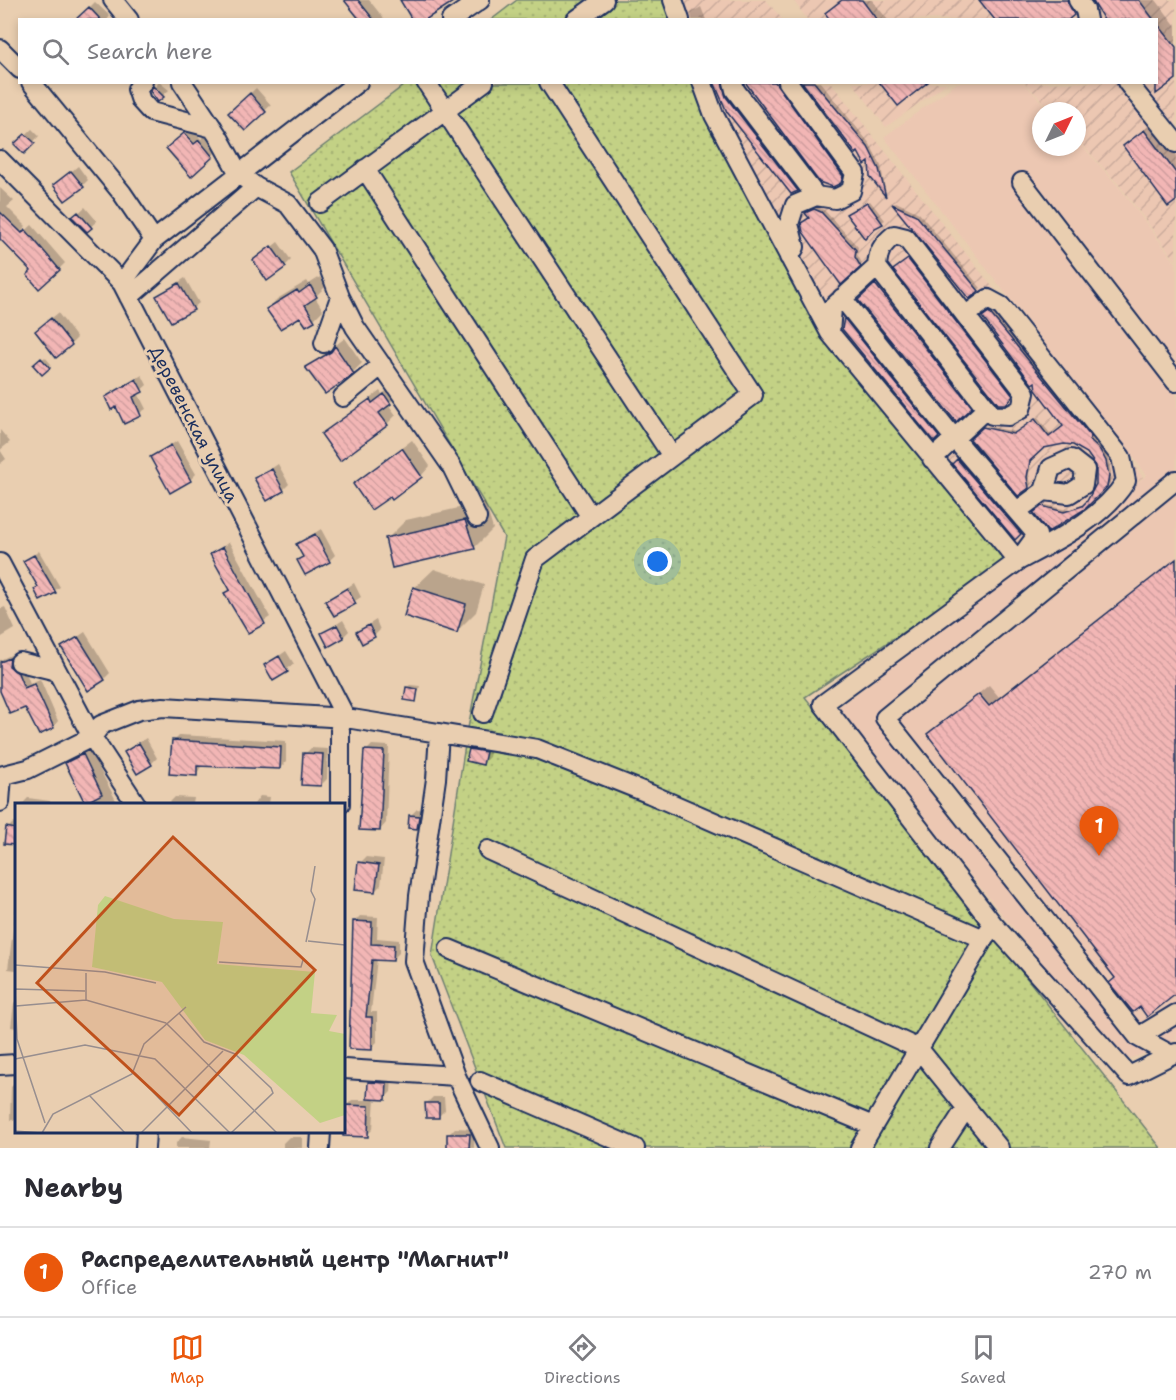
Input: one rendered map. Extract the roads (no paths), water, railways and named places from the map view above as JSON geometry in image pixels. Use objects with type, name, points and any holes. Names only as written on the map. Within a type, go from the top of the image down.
[{"type":"street","points":[[114,0],[128,18]]},
{"type":"street","points":[[454,18],[480,0]]},
{"type":"street","points":[[579,18],[604,0]]},
{"type":"street","points":[[673,0],[679,18]]},
{"type":"street","points":[[1078,0],[1085,10],[1087,18]]},
{"type":"street","points":[[0,48],[18,67]]},
{"type":"street","points":[[33,84],[122,192],[154,240]]},
{"type":"street","points":[[141,84],[137,88],[138,95],[151,112],[213,128]]},
{"type":"street","points":[[183,84],[213,128],[239,174],[256,187],[288,204],[322,249],[340,297],[355,327],[452,468],[477,518]]},
{"type":"street","points":[[125,290],[154,240],[355,84]]},
{"type":"street","points":[[427,84],[672,456]]},
{"type":"street","points":[[320,203],[481,84]]},
{"type":"street","points":[[483,713],[535,559],[753,395],[550,84]]},
{"type":"street","points":[[703,84],[711,107],[830,333],[1018,561]]},
{"type":"street","points":[[789,84],[855,172],[851,191],[835,199],[816,196],[795,205],[789,224],[795,247],[789,257]]},
{"type":"street","points":[[1129,84],[1174,137]]},
{"type":"street","points":[[711,107],[734,86],[816,196]]},
{"type":"street","name":"Деревенская улица","points":[[0,160],[125,290],[346,718]]},
{"type":"street","points":[[365,169],[591,517]]},
{"type":"street","points":[[1022,182],[1176,382]]},
{"type":"street","points":[[125,290],[256,187]]},
{"type":"street","points":[[894,235],[906,238],[1025,393],[1021,409],[1008,416],[992,415],[877,267],[878,253],[884,243],[894,235]]},
{"type":"street","points":[[830,333],[832,308],[877,267]]},
{"type":"street","points":[[324,343],[340,297]]},
{"type":"street","points":[[842,298],[954,438],[1037,535],[1018,561]]},
{"type":"street","points":[[966,315],[988,299],[1001,306],[1121,457],[1126,481],[1114,500],[1063,537],[1018,561],[822,704],[988,932],[1129,1076],[1169,1052]]},
{"type":"street","points":[[343,397],[382,365]]},
{"type":"street","points":[[932,459],[987,408]]},
{"type":"street","points":[[1169,1052],[1138,1037],[885,718],[1176,480]]},
{"type":"street","points":[[1017,511],[1044,491]]},
{"type":"street","points":[[0,563],[92,737],[135,803]]},
{"type":"street","points":[[20,662],[57,671]]},
{"type":"street","points":[[0,802],[1,776],[28,769],[92,737],[101,725],[139,710],[162,707],[346,718],[537,748],[988,932]]},
{"type":"street","points":[[339,803],[340,725],[346,718]]},
{"type":"street","points":[[439,734],[436,779],[419,896],[414,960],[456,1077],[490,1148]]},
{"type":"street","points":[[488,850],[919,1049],[999,1148]]},
{"type":"street","points":[[860,1148],[988,932]]},
{"type":"street","points":[[449,949],[873,1126]]},
{"type":"street","points":[[1138,1037],[1176,1014]]},
{"type":"street","points":[[0,1065],[15,1064]]},
{"type":"street","points":[[345,1069],[456,1077]]},
{"type":"street","points":[[480,1081],[635,1148]]},
{"type":"street","points":[[940,1148],[966,1108]]},
{"type":"street","points":[[145,1148],[146,1133]]},
{"type":"street","points":[[320,1148],[321,1133]]},
{"type":"place","name":"Распределительный центр \"Магнит\"","points":[[1099,856]]}]
